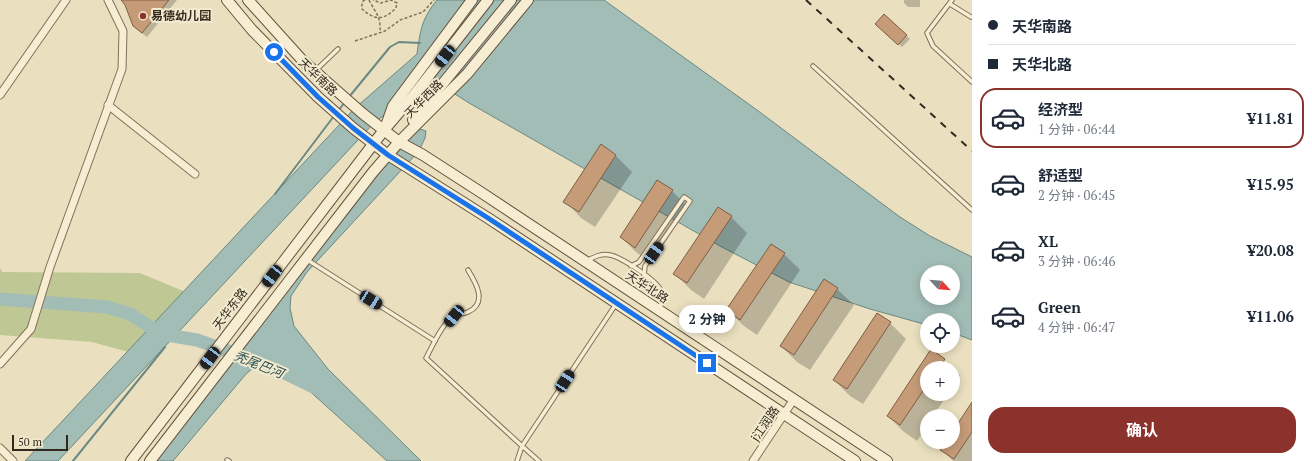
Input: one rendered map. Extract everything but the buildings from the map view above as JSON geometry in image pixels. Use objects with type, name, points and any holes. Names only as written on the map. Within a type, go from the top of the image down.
[{"type":"main road","name":"天华南路","points":[[227,0],[252,30],[318,97],[353,128],[386,142]]},
{"type":"main road","name":"天华南路","points":[[248,0],[278,34],[315,71],[362,113],[386,142]]},
{"type":"main road","name":"天华西路","points":[[386,142],[393,106],[439,42],[472,0]]},
{"type":"main road","name":"天华西路","points":[[386,142],[413,96],[488,0]]},
{"type":"main road","name":"天华西路","points":[[386,142],[438,89],[511,0]]},
{"type":"main road","name":"天华西路","points":[[386,142],[468,74],[528,0]]},
{"type":"main road","points":[[150,461],[306,259],[386,142],[488,218],[855,461]]},
{"type":"main road","name":"天华北路","points":[[386,142],[423,155],[887,461]]},
{"type":"main road","name":"天华东路","points":[[131,461],[236,323],[386,142]]},
{"type":"street","points":[[0,95],[35,42],[66,0]]},
{"type":"street","points":[[0,364],[31,328],[50,267],[122,69],[124,32],[108,0]]},
{"type":"street","points":[[108,105],[195,174]]},
{"type":"street","name":"j江润路","points":[[753,461],[794,399]]},
{"type":"street","points":[[0,448],[13,461]]},
{"type":"lane","points":[[971,17],[951,2],[927,33],[933,46],[972,82]]},
{"type":"lane","points":[[315,71],[338,50]]},
{"type":"lane","points":[[813,66],[972,210]]},
{"type":"lane","points":[[631,266],[639,262],[684,196],[690,200],[645,266],[644,275]]},
{"type":"lane","points":[[585,262],[595,257],[609,254],[631,266],[657,284],[662,292],[660,311]]},
{"type":"lane","points":[[306,259],[436,341]]},
{"type":"lane","points":[[468,270],[480,292],[477,305],[468,312],[454,316],[426,358],[539,461]]},
{"type":"lane","points":[[517,461],[522,446],[616,303]]},
{"type":"path","points":[[365,0],[362,2],[362,9],[379,19],[385,18],[396,8],[397,3],[391,0],[381,3],[373,0]]},
{"type":"path","points":[[369,0],[379,19],[380,33]]},
{"type":"path","points":[[355,40],[380,33],[390,28],[400,20],[423,12],[434,0]]},
{"type":"green space","points":[[0,268],[2,272],[140,273],[188,293],[143,356],[92,342],[0,335]]},
{"type":"water","points":[[437,0],[604,0],[757,110],[900,217],[930,236],[972,257],[972,340],[960,336],[960,313],[920,313],[920,323],[870,309],[789,282],[720,246],[469,103],[444,87],[433,75],[372,125],[58,461],[25,461],[354,109],[417,54],[422,25]]},
{"type":"water","points":[[420,129],[426,131],[425,138],[419,151],[307,272],[291,296],[290,308],[294,326],[328,369],[421,461],[387,461],[283,367],[276,363],[260,362],[246,374],[173,461],[146,461],[208,387],[297,262],[408,137]]},
{"type":"waterway","points":[[349,97],[390,47],[399,42],[420,43]]},
{"type":"waterway","points":[[338,111],[345,102]]},
{"type":"waterway","points":[[275,194],[334,116]]},
{"type":"waterway","name":"秃尾巴河","points":[[0,299],[107,307],[130,314],[161,334],[197,340],[268,365],[313,387]]},
{"type":"waterway","points":[[73,461],[165,347]]},
{"type":"railway","points":[[806,0],[972,151]]},
{"type":"place","name":"易德幼儿园","points":[[143,16]]},
{"type":"route","points":[[274,52],[318,97],[353,128],[388,155],[488,218],[707,363]]}]
